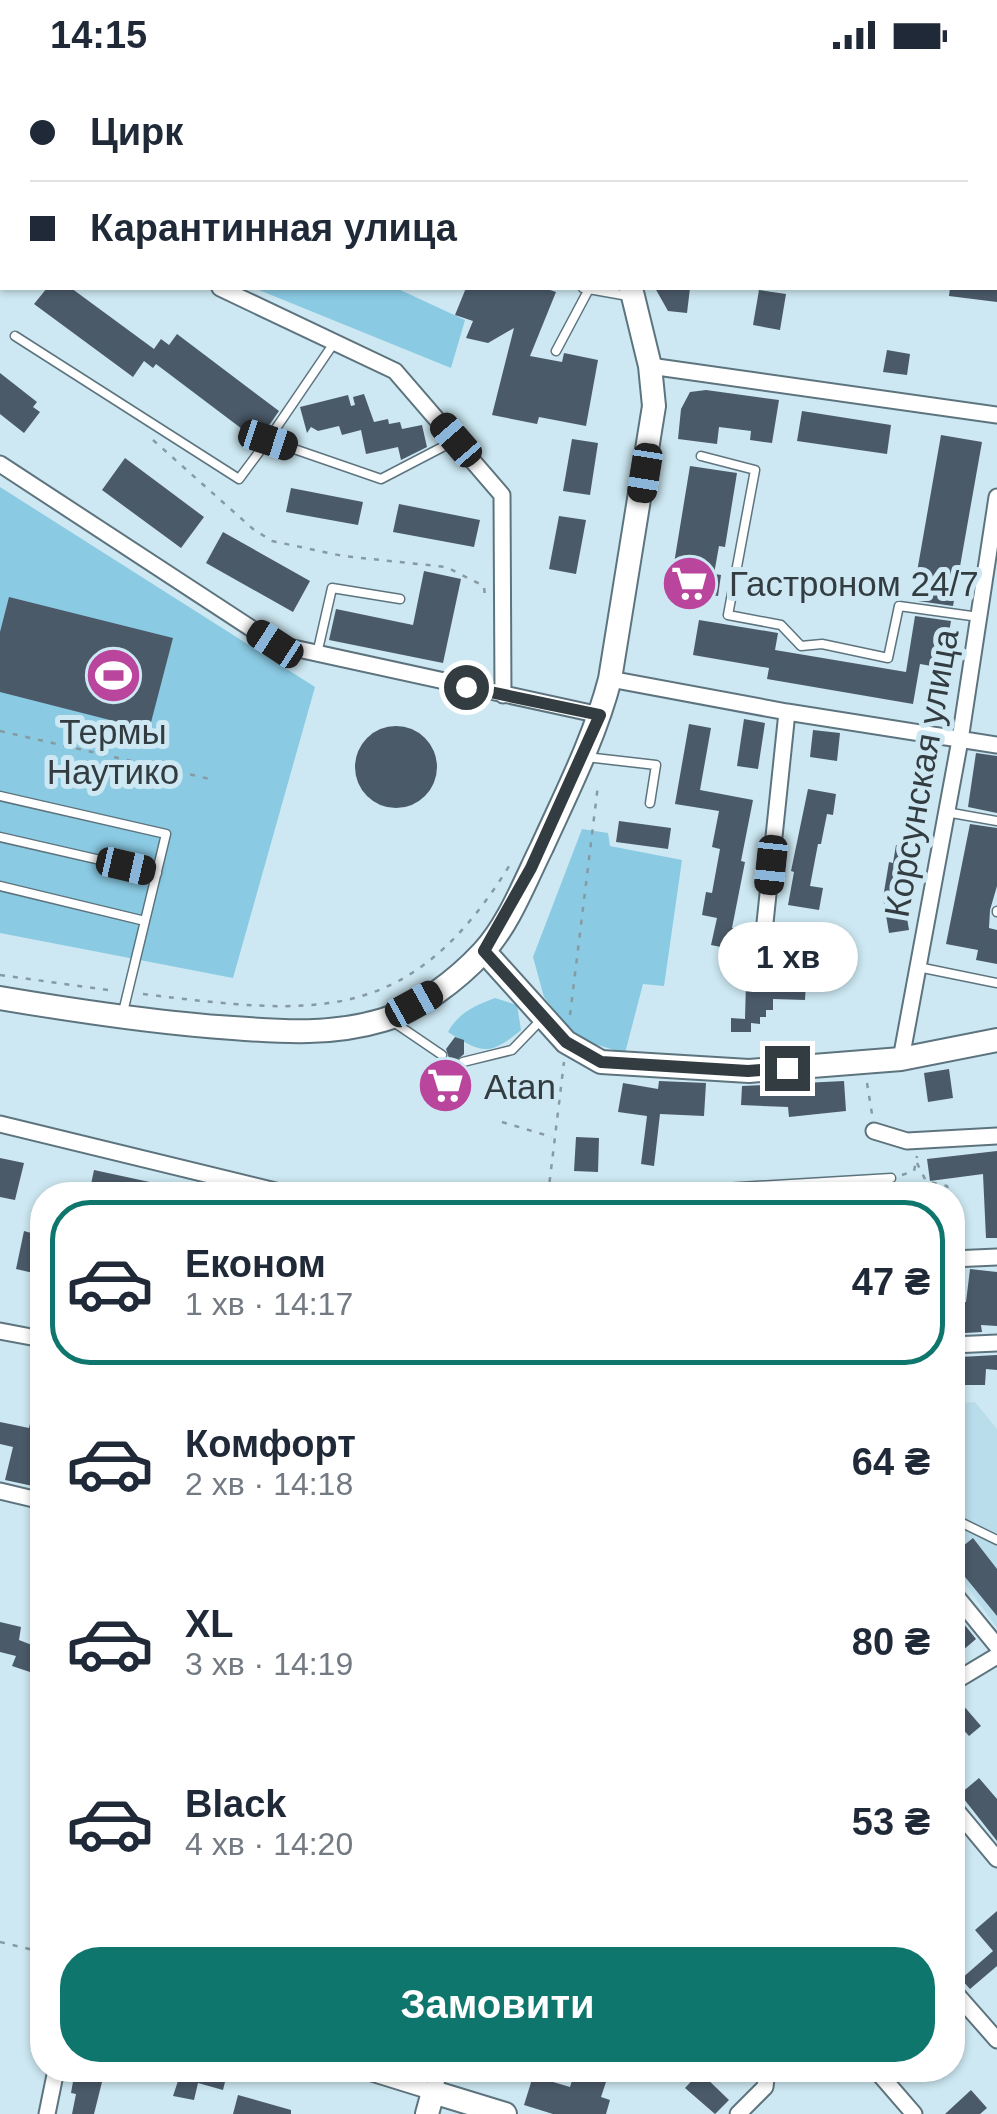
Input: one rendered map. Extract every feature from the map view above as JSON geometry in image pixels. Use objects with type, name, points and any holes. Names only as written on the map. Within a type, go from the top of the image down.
[{"type":"main road","points":[[0,998],[186,1025],[302,1033],[347,1030],[388,1019],[440,989],[484,951],[518,895],[582,757],[610,678],[654,406],[650,366],[632,292]]},
{"type":"main road","points":[[484,951],[566,1042],[601,1062],[748,1071],[901,1059],[997,1040]]},
{"type":"main road","points":[[433,2092],[505,2114]]},
{"type":"street","points":[[224,290],[395,371],[502,495],[503,695]]},
{"type":"street","points":[[650,366],[997,415]]},
{"type":"street","points":[[0,464],[275,644],[600,715]]},
{"type":"street","name":"Корсунская улица","points":[[901,1059],[979,616],[991,582],[997,497]]},
{"type":"street","points":[[610,678],[788,712],[997,745]]},
{"type":"street","points":[[763,942],[788,712]]},
{"type":"street","points":[[0,1124],[239,1182]]},
{"type":"street","points":[[874,1131],[916,1140],[997,1136]]},
{"type":"street","points":[[965,1258],[997,1257]]},
{"type":"street","points":[[0,1331],[30,1337]]},
{"type":"street","points":[[965,1344],[997,1343]]},
{"type":"street","points":[[0,1510],[2,1492],[30,1498]]},
{"type":"street","points":[[965,1607],[997,1646]]},
{"type":"street","points":[[965,1675],[997,1656]]},
{"type":"street","points":[[965,1821],[997,1859]]},
{"type":"street","points":[[965,2004],[997,2040]]},
{"type":"street","points":[[47,2114],[54,2082]]},
{"type":"street","points":[[401,2082],[433,2092]]},
{"type":"street","points":[[738,2114],[766,2082]]},
{"type":"street","points":[[886,2082],[914,2114]]},
{"type":"lane","points":[[556,351],[585,290]]},
{"type":"lane","points":[[15,336],[239,478],[336,340]]},
{"type":"lane","points":[[268,440],[381,478],[456,440]]},
{"type":"lane","points":[[701,456],[755,470],[728,615],[781,625],[801,646],[822,644],[888,658],[899,606],[979,616]]},
{"type":"lane","points":[[317,654],[332,588],[400,599]]},
{"type":"lane","points":[[582,757],[656,765],[650,803]]},
{"type":"lane","points":[[0,796],[166,834],[122,1016]]},
{"type":"lane","points":[[946,812],[997,821]]},
{"type":"lane","points":[[0,837],[157,873]]},
{"type":"lane","points":[[0,886],[145,921]]},
{"type":"lane","points":[[918,967],[997,983]]},
{"type":"lane","points":[[463,1062],[512,1050],[544,1017]]},
{"type":"lane","points":[[388,1019],[442,1055]]},
{"type":"lane","points":[[825,1182],[892,1178]]},
{"type":"lane","points":[[965,1524],[997,1540]]},
{"type":"path","points":[[143,431],[253,528],[272,540],[343,556],[446,567],[484,586],[486,601]]},
{"type":"path","points":[[0,731],[210,780]]},
{"type":"path","points":[[549,1182],[598,786]]},
{"type":"path","points":[[0,975],[279,1008],[347,1002],[382,989],[439,956],[485,905],[511,864]]},
{"type":"path","points":[[864,1062],[874,1131]]},
{"type":"path","points":[[502,1122],[554,1137]]},
{"type":"path","points":[[892,1178],[914,1171],[916,1140]]},
{"type":"path","points":[[916,1161],[926,1182]]},
{"type":"path","points":[[965,1243],[970,1258]]},
{"type":"path","points":[[0,1942],[30,1949]]},
{"type":"shaded area","points":[[259,290],[400,290],[465,320],[451,368]]},
{"type":"shaded area","points":[[0,487],[315,687],[233,978],[0,933]]},
{"type":"shaded area","points":[[582,829],[608,833],[610,846],[682,860],[664,986],[643,984],[625,1053],[577,1039],[544,997],[533,957]]},
{"type":"shaded area","points":[[495,998],[517,1005],[521,1030],[510,1039],[485,1049],[448,1032],[462,1015]]},
{"type":"shaded area","points":[[975,1402],[997,1429],[997,1628],[965,1584],[965,1403]]},
{"type":"building","points":[[45,290],[74,290],[154,349],[161,339],[169,345],[177,334],[279,411],[258,441],[156,364],[153,368],[144,361],[133,377],[34,304]]},
{"type":"building","points":[[465,290],[556,292],[530,356],[562,362],[564,353],[598,360],[586,426],[539,417],[537,424],[492,415],[514,328],[488,343],[466,338],[473,321],[455,315]]},
{"type":"building","points":[[656,290],[690,290],[687,313],[668,311]]},
{"type":"building","points":[[759,290],[786,294],[780,330],[753,325]]},
{"type":"building","points":[[950,290],[997,290],[997,302],[949,296]]},
{"type":"building","points":[[887,350],[910,354],[907,375],[883,372]]},
{"type":"building","points":[[0,373],[37,402],[33,407],[40,412],[24,433],[0,414]]},
{"type":"building","points":[[706,390],[779,400],[772,443],[750,440],[751,431],[719,427],[717,444],[678,439],[681,409],[690,392]]},
{"type":"building","points":[[364,394],[374,422],[400,422],[402,429],[422,425],[427,447],[401,460],[398,447],[366,454],[361,430],[342,435],[339,426],[318,431],[311,427],[307,433],[300,407],[348,395],[351,406],[355,405],[353,397]]},
{"type":"building","points":[[802,411],[891,425],[887,454],[797,441]]},
{"type":"building","points":[[941,435],[982,442],[953,606],[918,601],[920,590],[914,589]]},
{"type":"building","points":[[572,439],[598,443],[590,495],[563,491]]},
{"type":"building","points":[[125,458],[204,517],[181,548],[102,490]]},
{"type":"building","points":[[690,466],[737,473],[725,547],[719,546],[714,574],[721,575],[718,596],[670,588]]},
{"type":"building","points":[[291,488],[363,502],[358,525],[286,512]]},
{"type":"building","points":[[399,504],[480,520],[474,547],[393,532]]},
{"type":"building","points":[[559,516],[586,520],[576,574],[549,569]]},
{"type":"building","points":[[223,532],[310,581],[293,612],[206,563]]},
{"type":"building","points":[[424,571],[461,579],[443,663],[329,640],[336,609],[413,625]]},
{"type":"building","points":[[9,597],[173,638],[149,730],[0,692],[0,632]]},
{"type":"building","points":[[915,616],[951,621],[943,668],[920,664],[913,704],[767,679],[769,668],[693,655],[699,620],[778,633],[775,650],[906,672]]},
{"type":"building","points":[[744,719],[765,723],[758,769],[737,766]]},
{"type":"building","points":[[689,724],[711,728],[700,790],[753,800],[731,949],[711,945],[717,918],[702,915],[706,892],[712,893],[720,849],[712,847],[719,811],[675,804]]},
{"type":"building","points":[[396,726],[412,729],[425,738],[434,751],[434,783],[425,796],[412,805],[396,808],[380,805],[367,796],[358,783],[355,767],[358,751],[367,738],[380,729]]},
{"type":"building","points":[[813,730],[840,733],[837,761],[810,757]]},
{"type":"building","points":[[976,753],[997,756],[997,813],[968,807]]},
{"type":"building","points":[[808,789],[836,794],[833,815],[827,814],[818,844],[810,886],[823,888],[819,910],[788,905]]},
{"type":"building","points":[[619,821],[671,828],[668,849],[616,842]]},
{"type":"building","points":[[970,824],[997,828],[997,886],[989,928],[997,930],[997,964],[976,960],[978,950],[946,944]]},
{"type":"building","points":[[896,845],[911,847],[908,865],[915,867],[910,895],[903,894],[909,930],[889,933],[883,898]]},
{"type":"building","points":[[818,927],[820,946],[789,949],[787,929]]},
{"type":"building","points":[[746,982],[806,983],[805,1000],[773,999],[773,1010],[766,1010],[760,1024],[751,1023],[751,1032],[731,1032],[731,1018],[745,1019]]},
{"type":"building","points":[[455,1037],[464,1040],[464,1054],[456,1061],[463,1069],[461,1100],[424,1089],[438,1061],[449,1058],[446,1049]]},
{"type":"building","points":[[949,1069],[953,1098],[928,1102],[924,1073]]},
{"type":"building","points":[[659,1081],[706,1083],[704,1116],[660,1114],[654,1166],[641,1164],[647,1116],[618,1112],[623,1083],[658,1089]]},
{"type":"building","points":[[844,1081],[846,1111],[789,1117],[788,1107],[741,1105],[742,1086]]},
{"type":"building","points":[[576,1137],[599,1138],[598,1172],[574,1171]]},
{"type":"building","points":[[997,1151],[997,1238],[986,1238],[983,1174],[930,1181],[927,1159]]},
{"type":"building","points":[[0,1158],[24,1163],[15,1200],[0,1197]]},
{"type":"building","points":[[94,1170],[150,1182],[91,1182]]},
{"type":"building","points":[[24,1231],[30,1233],[30,1272],[16,1269]]},
{"type":"building","points":[[970,1269],[997,1272],[997,1326],[981,1325],[982,1332],[965,1333]]},
{"type":"building","points":[[997,1355],[997,1370],[986,1369],[985,1385],[965,1385],[965,1357]]},
{"type":"building","points":[[0,1422],[29,1428],[30,1424],[30,1485],[5,1480],[13,1447],[0,1444]]},
{"type":"building","points":[[973,1538],[997,1569],[997,1616],[965,1577],[965,1544]]},
{"type":"building","points":[[0,1622],[21,1627],[19,1640],[30,1644],[30,1672],[12,1666],[16,1656],[0,1652]]},
{"type":"building","points":[[965,1625],[976,1639],[965,1648]]},
{"type":"building","points":[[965,1707],[981,1726],[969,1736],[965,1732]]},
{"type":"building","points":[[979,1778],[997,1799],[997,1841],[965,1800],[965,1790]]},
{"type":"building","points":[[997,1911],[997,1966],[970,1989],[965,1976],[993,1951],[975,1930]]},
{"type":"building","points":[[73,2082],[102,2082],[94,2114],[72,2114],[76,2094],[71,2093]]},
{"type":"building","points":[[178,2082],[225,2082],[223,2090],[198,2083],[194,2100],[173,2096]]},
{"type":"building","points":[[531,2082],[570,2087],[571,2082],[606,2082],[601,2097],[610,2100],[606,2114],[553,2114],[524,2105]]},
{"type":"building","points":[[691,2082],[710,2082],[729,2100],[715,2114],[685,2088]]},
{"type":"building","points":[[971,2090],[987,2108],[980,2114],[945,2114]]},
{"type":"building","points":[[238,2095],[291,2110],[291,2114],[233,2114]]},
{"type":"place","name":"Гастроном 24/7","points":[[690,583]]},
{"type":"place","name":"Термы Наутико","points":[[113,675]]},
{"type":"place","name":"Atan","points":[[445,1086]]},
{"type":"route","points":[[466,687],[600,715],[518,895],[484,951],[566,1042],[601,1062],[748,1071],[787,1068]]}]
